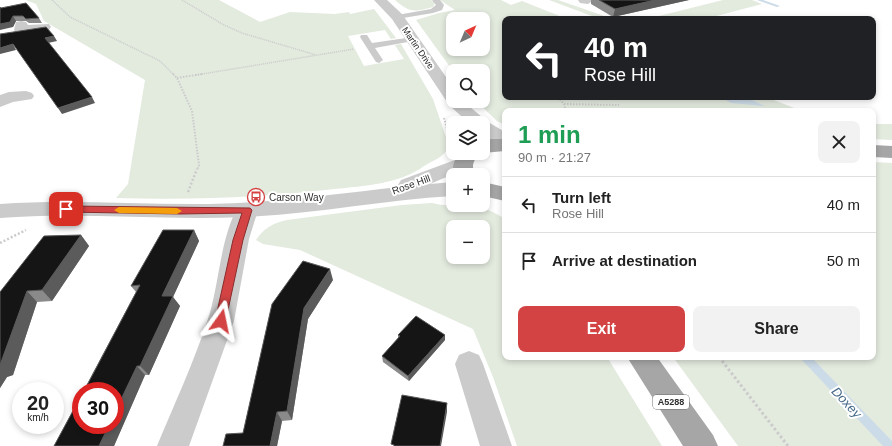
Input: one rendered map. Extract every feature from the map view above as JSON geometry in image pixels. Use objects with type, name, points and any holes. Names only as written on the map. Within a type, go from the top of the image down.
[{"type":"main road","points":[[490,145],[502,144]]},
{"type":"main road","points":[[876,151],[892,152]]},
{"type":"main road","points":[[490,191],[502,193]]},
{"type":"main road","name":"A5288","points":[[643,360],[702,446]]},
{"type":"street","name":"Martin Drive","points":[[380,0],[397,17],[446,88]]},
{"type":"street","points":[[7,34],[21,28],[44,27]]},
{"type":"street","points":[[3,96],[26,96]]},
{"type":"street","name":"Martin Drive","points":[[462,108],[472,116]]},
{"type":"street","points":[[490,130],[499,136],[502,140]]},
{"type":"street","name":"Rose Hill","points":[[381,195],[438,174],[461,160]]},
{"type":"street","name":"Rose Hill","points":[[0,211],[66,209],[180,211],[247,210],[331,203],[381,195],[446,190]]},
{"type":"street","points":[[173,446],[221,321],[238,240],[247,210]]},
{"type":"street","points":[[469,364],[496,446]]},
{"type":"lane","points":[[397,17],[439,8],[440,5],[436,0]]},
{"type":"lane","points":[[364,36],[379,60]]},
{"type":"lane","points":[[371,46],[413,39]]},
{"type":"path","points":[[52,0],[70,17],[160,61],[177,78],[192,110],[199,165],[186,196]]},
{"type":"path","points":[[182,0],[224,25],[242,33],[318,55]]},
{"type":"path","points":[[177,78],[371,46]]},
{"type":"path","points":[[561,100],[565,108]]},
{"type":"path","points":[[564,104],[619,105]]},
{"type":"path","points":[[442,114],[446,127]]},
{"type":"path","points":[[0,243],[33,226]]},
{"type":"path","points":[[722,360],[788,446]]},
{"type":"shaded area","points":[[26,0],[219,0],[260,22],[290,12],[335,14],[349,12],[350,14],[374,9],[396,38],[391,39],[395,45],[401,44],[433,99],[446,137],[446,151],[438,158],[404,177],[369,185],[252,196],[171,199],[116,198],[128,184],[145,80],[44,21],[36,4]],"holes":[[[385,30],[404,59],[364,66],[348,36]]]},
{"type":"shaded area","points":[[395,0],[431,0],[435,3],[433,7],[421,10],[412,10]]},
{"type":"shaded area","points":[[440,0],[501,0],[511,5],[522,1],[560,16],[502,16],[502,100],[774,100],[794,108],[502,108],[502,124],[497,121],[483,108],[490,108],[490,64],[448,64],[416,20],[439,13],[455,10]]},
{"type":"shaded area","points":[[549,0],[558,0],[604,16],[592,16]]},
{"type":"shaded area","points":[[723,0],[752,0],[762,4],[716,16],[659,16]]},
{"type":"shaded area","points":[[876,124],[892,124],[892,140],[876,139]]},
{"type":"shaded area","points":[[876,162],[892,163],[892,446],[738,446],[675,360],[876,360]]},
{"type":"shaded area","points":[[432,203],[446,205],[446,212],[490,211],[495,213],[502,217],[502,360],[609,360],[662,446],[517,446],[493,377],[473,329],[300,250],[263,244],[256,240],[262,232],[277,223],[287,220],[402,205]]},
{"type":"water","points":[[726,100],[752,100],[765,106],[731,103]]},
{"type":"building","points":[[599,0],[655,0],[615,9]]},
{"type":"building","points":[[26,3],[39,18],[26,19],[23,16],[13,16],[10,22],[0,24],[0,7]]},
{"type":"building","points":[[46,27],[54,36],[45,38],[92,97],[58,108],[13,44],[0,48],[0,34]]},
{"type":"building","points":[[163,230],[194,230],[162,296],[173,296],[140,366],[137,366],[124,393],[124,382],[89,382],[140,285],[131,286]]},
{"type":"building","points":[[81,235],[42,290],[27,291],[0,365],[0,292],[44,236]]},
{"type":"building","points":[[303,261],[330,269],[304,308],[287,411],[277,412],[270,446],[223,446],[226,434],[243,433],[272,304]]},
{"type":"building","points":[[416,316],[445,335],[408,376],[382,356],[400,336],[398,335]]},
{"type":"building","points":[[402,395],[447,403],[440,446],[394,446],[391,444]]},
{"type":"building","points":[[72,413],[72,434],[105,434],[99,446],[54,446],[60,434],[64,434],[64,427]]},
{"type":"waterway","points":[[759,0],[778,6]]},
{"type":"waterway","name":"Doxey","points":[[808,360],[890,446]]},
{"type":"slow traffic","points":[[119,210],[177,211]]},
{"type":"place","name":"Carson Way","points":[[256,197]]},
{"type":"route","points":[[66,209],[180,211],[247,210],[238,240],[221,321]]}]
